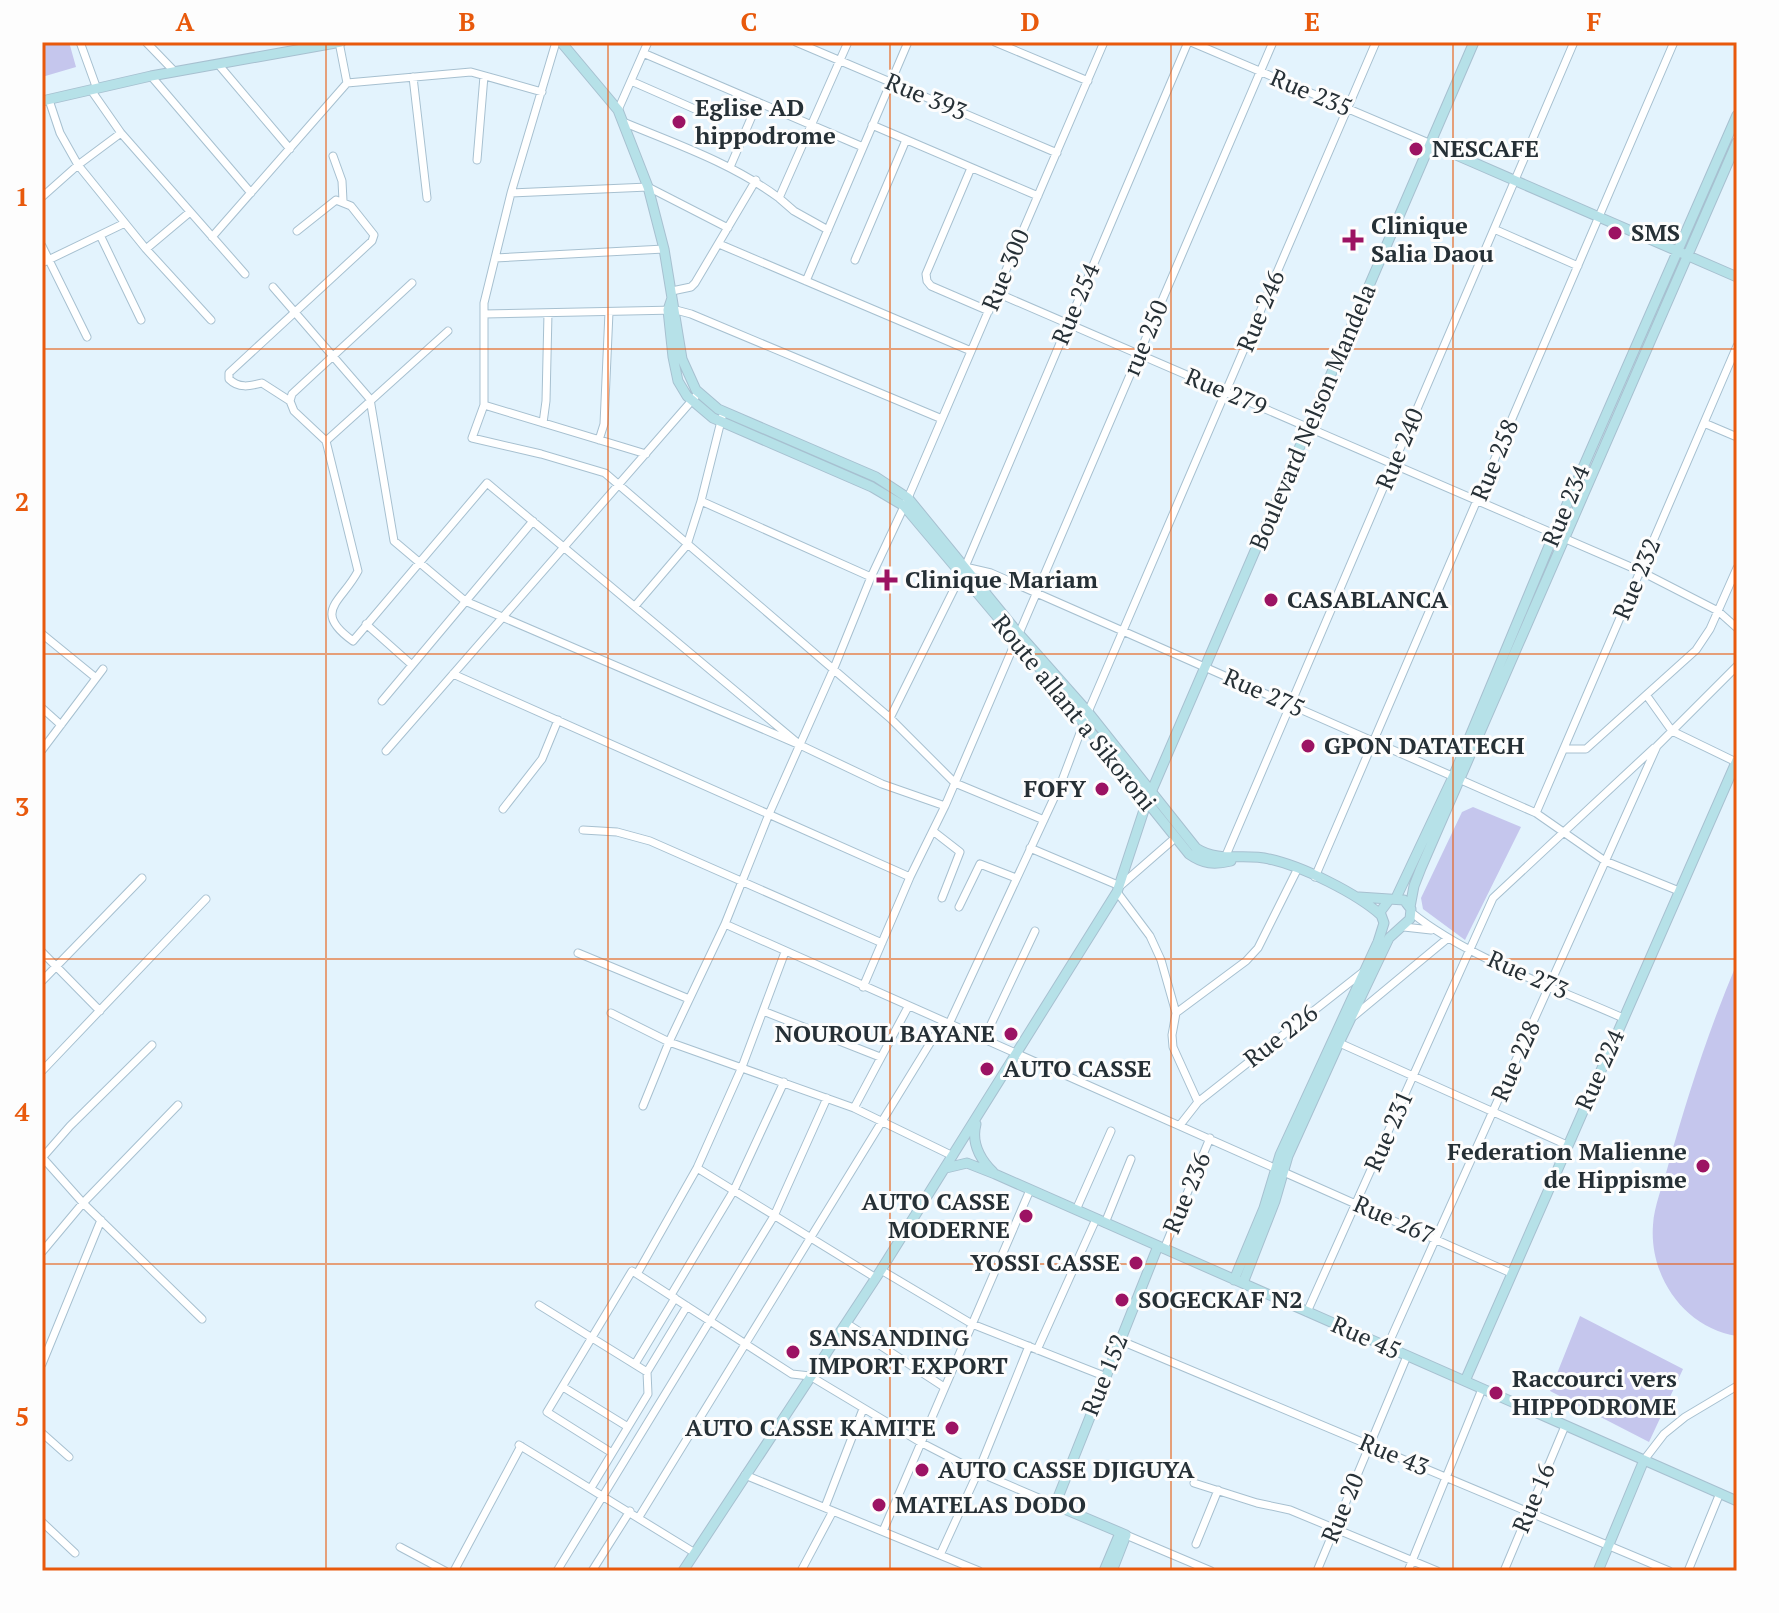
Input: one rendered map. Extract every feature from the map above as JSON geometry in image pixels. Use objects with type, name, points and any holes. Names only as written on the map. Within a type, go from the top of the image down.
[{"type":"street","points":[[80,42],[94,89],[121,133],[245,274]]},
{"type":"street","points":[[146,42],[175,72]]},
{"type":"street","points":[[211,320],[146,249],[78,165],[45,100],[296,46],[340,42],[347,83]]},
{"type":"street","points":[[558,42],[511,193],[495,258],[484,314],[484,405],[472,438],[605,473],[834,668],[955,783],[1044,820]]},
{"type":"street","points":[[558,42],[618,110],[623,122],[648,187],[673,293],[672,310],[682,359],[696,396],[720,422],[906,502]]},
{"type":"street","points":[[618,110],[648,42]]},
{"type":"street","name":"Rue 393","points":[[796,42],[1057,153]]},
{"type":"street","points":[[779,198],[848,42]]},
{"type":"street","points":[[806,281],[908,42]]},
{"type":"street","points":[[995,42],[1088,81]]},
{"type":"street","name":"Rue 300","points":[[643,1106],[669,1042],[725,924],[769,814],[1104,42]]},
{"type":"street","name":"Rue 235","points":[[1190,42],[1431,144]]},
{"type":"street","name":"Rue 254","points":[[890,718],[963,570],[1190,42]]},
{"type":"street","name":"rue 250","points":[[863,987],[955,783],[1273,42]]},
{"type":"street","name":"Rue 246","points":[[639,1517],[881,1122],[946,1023],[1044,820],[1376,42]]},
{"type":"street","name":"Boulevard Nelson Mandela","points":[[683,1571],[879,1274],[1118,889],[1151,792],[1474,42]]},
{"type":"street","name":"Rue 240","points":[[1224,860],[1574,42]]},
{"type":"street","name":"Rue 258","points":[[1315,877],[1674,42]]},
{"type":"street","points":[[643,53],[863,147]]},
{"type":"street","points":[[218,64],[290,149]]},
{"type":"street","points":[[212,237],[347,83],[471,72],[542,92]]},
{"type":"street","points":[[151,76],[251,193]]},
{"type":"street","points":[[477,160],[484,76]]},
{"type":"street","points":[[413,77],[427,198]]},
{"type":"street","points":[[631,81],[697,110]]},
{"type":"street","points":[[730,167],[758,102]]},
{"type":"street","name":"Rue 234","points":[[1393,899],[1457,778],[1565,538],[1737,115]]},
{"type":"street","points":[[623,122],[756,180],[794,211],[828,230]]},
{"type":"street","points":[[872,125],[1038,196]]},
{"type":"street","points":[[42,197],[121,133]]},
{"type":"street","points":[[855,260],[906,140]]},
{"type":"street","name":"Rue 234","points":[[1411,910],[1414,886],[1554,534],[1682,254],[1737,142]]},
{"type":"street","points":[[1431,144],[1737,277]]},
{"type":"street","points":[[333,156],[342,181],[343,201]]},
{"type":"street","points":[[971,168],[926,274],[931,286],[989,311]]},
{"type":"street","points":[[673,293],[691,287],[756,180]]},
{"type":"street","points":[[511,193],[648,187],[728,228]]},
{"type":"street","points":[[297,231],[336,200],[351,206],[374,235],[372,241],[229,373],[229,379],[246,387],[262,383],[290,401],[294,411],[326,441],[358,571],[335,602],[330,616],[334,624],[353,641],[487,483],[800,745]]},
{"type":"street","points":[[146,249],[190,212]]},
{"type":"street","points":[[45,261],[125,223]]},
{"type":"street","points":[[1494,229],[1578,266]]},
{"type":"street","points":[[100,235],[141,320]]},
{"type":"street","points":[[719,244],[971,351]]},
{"type":"street","points":[[42,246],[45,261],[87,337]]},
{"type":"street","points":[[495,258],[664,249]]},
{"type":"street","points":[[290,401],[292,394],[412,283]]},
{"type":"street","points":[[273,287],[370,399],[394,541],[465,601],[800,745],[882,784],[945,806]]},
{"type":"street","name":"Rue 279","points":[[997,293],[1640,571],[1718,611],[1737,628]]},
{"type":"street","points":[[484,314],[672,310],[942,419]]},
{"type":"street","points":[[599,440],[604,424],[609,312]]},
{"type":"street","points":[[543,423],[548,313]]},
{"type":"street","points":[[326,441],[448,331]]},
{"type":"street","name":"Rue 232","points":[[1536,813],[1737,346]]},
{"type":"street","points":[[696,396],[723,411],[876,477],[906,502],[1017,636],[1088,712],[1196,848],[1224,860],[1271,859],[1359,897],[1382,919],[1400,928]]},
{"type":"street","points":[[386,751],[696,396]]},
{"type":"street","points":[[484,405],[646,454]]},
{"type":"street","points":[[635,606],[687,545],[723,411]]},
{"type":"street","points":[[1704,423],[1737,437]]},
{"type":"street","points":[[701,501],[871,577]]},
{"type":"street","points":[[382,701],[533,521]]},
{"type":"street","points":[[1564,749],[1586,749],[1696,650],[1737,568]]},
{"type":"street","name":"Rue 275","points":[[963,570],[991,573],[1536,813],[1563,833]]},
{"type":"street","points":[[366,624],[412,665]]},
{"type":"street","points":[[42,634],[96,678]]},
{"type":"street","name":"Route allant a Sikoroni","points":[[1017,636],[1175,838],[1200,862],[1216,864],[1224,860]]},
{"type":"street","name":"Rue 228","points":[[1387,1347],[1657,746],[1737,666]]},
{"type":"street","points":[[42,750],[103,669]]},
{"type":"street","points":[[453,674],[910,877]]},
{"type":"street","points":[[1647,696],[1672,731],[1736,761]]},
{"type":"street","points":[[42,708],[61,725]]},
{"type":"street","points":[[503,809],[542,759],[558,720]]},
{"type":"street","name":"Rue 231","points":[[1307,1312],[1493,898],[1657,746]]},
{"type":"street","name":"Rue 224","points":[[1465,1381],[1736,761]]},
{"type":"street","points":[[583,830],[617,832],[650,841],[882,943]]},
{"type":"street","points":[[933,831],[960,852],[942,898]]},
{"type":"street","points":[[1563,833],[1605,861],[1679,891]]},
{"type":"street","points":[[1118,889],[1175,838]]},
{"type":"street","points":[[1030,848],[1118,889],[1150,936],[1161,960],[1176,1013],[1173,1047],[1198,1102]]},
{"type":"street","points":[[959,907],[980,864],[1016,878]]},
{"type":"street","points":[[1176,1013],[1246,961],[1258,948],[1297,870]]},
{"type":"street","points":[[42,981],[142,878]]},
{"type":"street","points":[[1336,1042],[1385,947],[1409,922],[1411,910],[1404,900],[1359,897]]},
{"type":"street","points":[[42,1071],[206,899]]},
{"type":"street","points":[[1238,1282],[1275,1201],[1280,1170],[1364,971],[1382,919],[1383,905],[1393,899]]},
{"type":"street","name":"Rue 273","points":[[1411,910],[1433,930],[1448,938],[1623,1018]]},
{"type":"street","name":"Rue 267","points":[[725,924],[1511,1273]]},
{"type":"street","name":"Rue 273","points":[[1400,928],[1433,930]]},
{"type":"street","points":[[984,1039],[1035,931]]},
{"type":"street","points":[[1351,1018],[1448,938]]},
{"type":"street","points":[[42,952],[100,1011]]},
{"type":"street","points":[[637,1274],[697,1168],[742,1067],[785,952]]},
{"type":"street","points":[[578,953],[689,999]]},
{"type":"street","name":"Rue 226","points":[[1180,1125],[1198,1102],[1364,971]]},
{"type":"street","points":[[854,1108],[908,1007]]},
{"type":"street","points":[[763,1011],[880,1057]]},
{"type":"street","points":[[611,1013],[669,1042],[854,1108],[953,1156]]},
{"type":"street","points":[[1336,1042],[1567,1145]]},
{"type":"street","points":[[152,1045],[42,1157],[83,1203],[202,1319]]},
{"type":"street","points":[[635,1364],[734,1190],[784,1082]]},
{"type":"street","points":[[557,1571],[774,1216],[827,1098]]},
{"type":"street","points":[[42,1252],[83,1203],[178,1105]]},
{"type":"street","points":[[978,1118],[974,1132],[976,1147],[985,1164],[995,1174]]},
{"type":"street","points":[[1076,1210],[1111,1131]]},
{"type":"street","name":"Rue 236","points":[[1161,1247],[1210,1138]]},
{"type":"street","points":[[940,1555],[1033,1348],[1131,1159]]},
{"type":"street","name":"Rue 45","points":[[946,1168],[967,1163],[995,1174],[1737,1501]]},
{"type":"street","points":[[697,1168],[810,1238],[972,1324],[1104,1376]]},
{"type":"street","points":[[883,1531],[1030,1190]]},
{"type":"street","points":[[42,1364],[101,1220]]},
{"type":"street","name":"Rue 152","points":[[1055,1505],[1104,1376],[1161,1247]]},
{"type":"street","points":[[612,1453],[547,1412],[632,1271],[792,1374],[810,1376],[920,1442],[978,1472],[1211,1571]]},
{"type":"street","points":[[539,1305],[647,1372]]},
{"type":"street","points":[[591,1488],[648,1394],[647,1372],[687,1306]]},
{"type":"street","points":[[846,1323],[944,1387]]},
{"type":"street","name":"Rue 43","points":[[1119,1340],[1669,1571]]},
{"type":"street","name":"Rue 20","points":[[1317,1571],[1407,1356]]},
{"type":"street","points":[[1598,1571],[1644,1460],[1664,1434],[1685,1417],[1737,1386]]},
{"type":"street","points":[[563,1387],[628,1427]]},
{"type":"street","points":[[1408,1571],[1482,1389]]},
{"type":"street","points":[[801,1571],[829,1509],[863,1409]]},
{"type":"street","name":"Rue 16","points":[[1504,1571],[1565,1426]]},
{"type":"street","points":[[42,1433],[69,1457]]},
{"type":"street","points":[[454,1571],[520,1445],[695,1553]]},
{"type":"street","points":[[745,1475],[979,1571]]},
{"type":"street","points":[[1194,1483],[1290,1510],[1437,1571]]},
{"type":"street","points":[[1196,1544],[1218,1490]]},
{"type":"street","points":[[1688,1571],[1720,1493]]},
{"type":"street","points":[[592,1571],[630,1511]]},
{"type":"street","points":[[42,1522],[75,1553]]},
{"type":"street","points":[[1104,1571],[1123,1534]]},
{"type":"street","points":[[1112,1571],[1123,1534]]},
{"type":"street","points":[[400,1547],[445,1571]]},
{"type":"shaded area","points":[[42,42],[69,42],[76,67],[42,77]]},
{"type":"shaded area","points":[[1473,807],[1521,827],[1465,940],[1423,909],[1421,898],[1462,812]]},
{"type":"shaded area","name":"Federation Malienne de Hippisme","points":[[1737,963],[1737,1336],[1701,1323],[1674,1297],[1657,1263],[1653,1225],[1691,1089]]},
{"type":"shaded area","points":[[1580,1316],[1683,1369],[1649,1442],[1550,1391]]},
{"type":"place","name":"Eglise AD hippodrome","points":[[679,122]]},
{"type":"place","name":"NESCAFE","points":[[1416,149]]},
{"type":"place","name":"SMS","points":[[1615,233]]},
{"type":"place","name":"Clinique Salia Daou","points":[[1353,240]]},
{"type":"place","name":"Clinique Mariam","points":[[887,580]]},
{"type":"place","name":"CASABLANCA","points":[[1271,600]]},
{"type":"place","name":"GPON DATATECH","points":[[1308,746]]},
{"type":"place","name":"FOFY","points":[[1102,789]]},
{"type":"place","name":"NOUROUL BAYANE","points":[[1011,1034]]},
{"type":"place","name":"AUTO CASSE","points":[[987,1069]]},
{"type":"place","name":"Federation Malienne de Hippisme","points":[[1703,1166]]},
{"type":"place","name":"AUTO CASSE MODERNE","points":[[1026,1216]]},
{"type":"place","name":"YOSSI CASSE","points":[[1136,1263]]},
{"type":"place","name":"SOGECKAF N2","points":[[1122,1300]]},
{"type":"place","name":"SANSANDING IMPORT EXPORT","points":[[793,1352]]},
{"type":"place","name":"Raccourci vers HIPPODROME","points":[[1496,1393]]},
{"type":"place","name":"AUTO CASSE KAMITE","points":[[952,1428]]},
{"type":"place","name":"AUTO CASSE DJIGUYA","points":[[922,1470]]},
{"type":"place","name":"MATELAS DODO","points":[[879,1505]]}]
